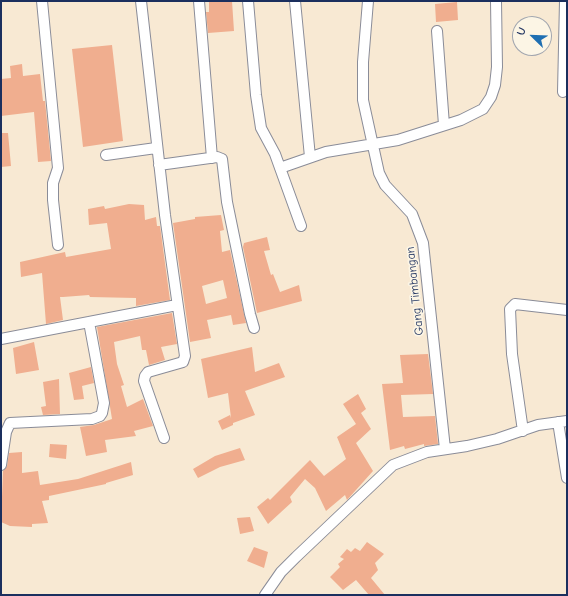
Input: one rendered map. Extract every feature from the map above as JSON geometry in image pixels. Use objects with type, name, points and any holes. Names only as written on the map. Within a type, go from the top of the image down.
[{"type":"street","points":[[42,1],[58,168],[53,184],[53,200],[58,245]]},
{"type":"street","points":[[141,1],[156,148],[184,359],[183,362],[148,372],[144,377],[164,438]]},
{"type":"street","points":[[199,1],[212,158]]},
{"type":"street","points":[[248,1],[258,119],[264,136],[275,154],[301,226]]},
{"type":"street","points":[[295,1],[310,157]]},
{"type":"street","name":"Gang Timbangan","points":[[368,1],[362,87],[363,100],[371,144],[379,173],[385,185],[412,214],[423,243],[445,449]]},
{"type":"street","points":[[280,168],[326,152],[398,140],[475,114],[483,109],[491,97],[495,85],[497,67],[496,1]]},
{"type":"street","points":[[563,92],[565,1]]},
{"type":"street","points":[[437,31],[444,125]]},
{"type":"street","points":[[106,155],[156,148]]},
{"type":"street","points":[[159,165],[219,157],[224,165],[227,202],[254,328]]},
{"type":"street","points":[[523,431],[512,354],[510,309],[515,304],[567,310]]},
{"type":"street","points":[[1,339],[177,305]]},
{"type":"street","points":[[1,465],[6,432],[10,423],[92,419],[100,416],[102,413],[104,403],[89,322]]},
{"type":"street","points":[[265,595],[281,572],[394,465],[427,452],[497,439],[538,425],[563,421],[567,478]]},
{"type":"building","points":[[209,1],[232,1],[234,31],[208,33],[206,12],[209,12]]},
{"type":"building","points":[[457,2],[458,20],[436,22],[435,4]]},
{"type":"building","points":[[112,45],[123,141],[83,147],[72,49]]},
{"type":"building","points":[[22,64],[23,76],[40,74],[43,101],[45,101],[51,161],[38,162],[34,112],[1,116],[1,79],[11,78],[10,66]]},
{"type":"building","points":[[1,133],[8,133],[11,166],[1,167]]},
{"type":"building","points":[[129,204],[144,205],[145,220],[156,217],[157,226],[160,226],[170,300],[136,306],[136,298],[90,297],[89,295],[60,297],[63,320],[46,324],[42,273],[21,277],[20,262],[65,252],[66,257],[111,249],[107,223],[89,225],[88,209],[104,206],[105,209]]},
{"type":"building","points":[[221,215],[224,230],[220,231],[222,252],[230,250],[246,323],[233,325],[231,315],[207,320],[211,338],[190,342],[173,223],[195,219],[195,217]],"holes":[[[223,280],[227,298],[206,304],[202,286]]]},
{"type":"building","points":[[267,237],[270,250],[264,251],[271,275],[273,274],[280,292],[299,285],[302,301],[257,313],[243,247],[244,243]]},
{"type":"building","points":[[172,313],[177,344],[161,347],[165,360],[149,365],[146,350],[142,350],[140,336],[114,342],[117,364],[124,385],[121,386],[127,407],[143,399],[153,426],[134,431],[136,436],[105,440],[107,452],[86,456],[80,427],[94,425],[112,419],[97,327]]},
{"type":"building","points":[[34,342],[39,370],[16,374],[13,348]]},
{"type":"building","points":[[252,347],[255,372],[279,363],[285,377],[245,391],[255,415],[233,423],[233,425],[222,430],[218,421],[230,415],[231,418],[228,393],[208,398],[201,359]]},
{"type":"building","points":[[428,354],[433,394],[401,395],[403,417],[435,416],[438,444],[424,446],[424,444],[405,449],[404,446],[390,450],[382,384],[403,383],[400,355]]},
{"type":"building","points":[[91,367],[94,383],[82,386],[84,399],[74,400],[69,373]]},
{"type":"building","points":[[59,379],[60,414],[43,415],[41,407],[46,406],[43,382]]},
{"type":"building","points":[[358,394],[366,409],[361,413],[371,429],[356,443],[373,471],[347,500],[345,495],[326,511],[315,488],[305,479],[290,497],[292,502],[268,524],[257,507],[268,498],[270,500],[310,460],[324,476],[346,459],[337,437],[356,424],[343,404]]},
{"type":"building","points":[[50,444],[67,445],[66,459],[49,457]]},
{"type":"building","points":[[240,448],[245,460],[220,467],[198,478],[193,469],[215,456]]},
{"type":"building","points":[[22,452],[22,473],[38,471],[40,485],[78,479],[131,462],[133,475],[106,484],[49,496],[49,500],[42,501],[48,523],[32,524],[32,527],[10,526],[1,522],[3,471],[7,466],[9,453]]},
{"type":"building","points":[[250,517],[254,531],[240,534],[237,518]]},
{"type":"building","points":[[367,542],[384,554],[375,563],[378,570],[371,578],[385,595],[369,595],[356,580],[343,590],[330,577],[340,567],[338,564],[344,559],[340,557],[347,549],[351,552],[355,548],[360,551]]},
{"type":"building","points":[[254,547],[268,552],[264,568],[247,561]]}]
